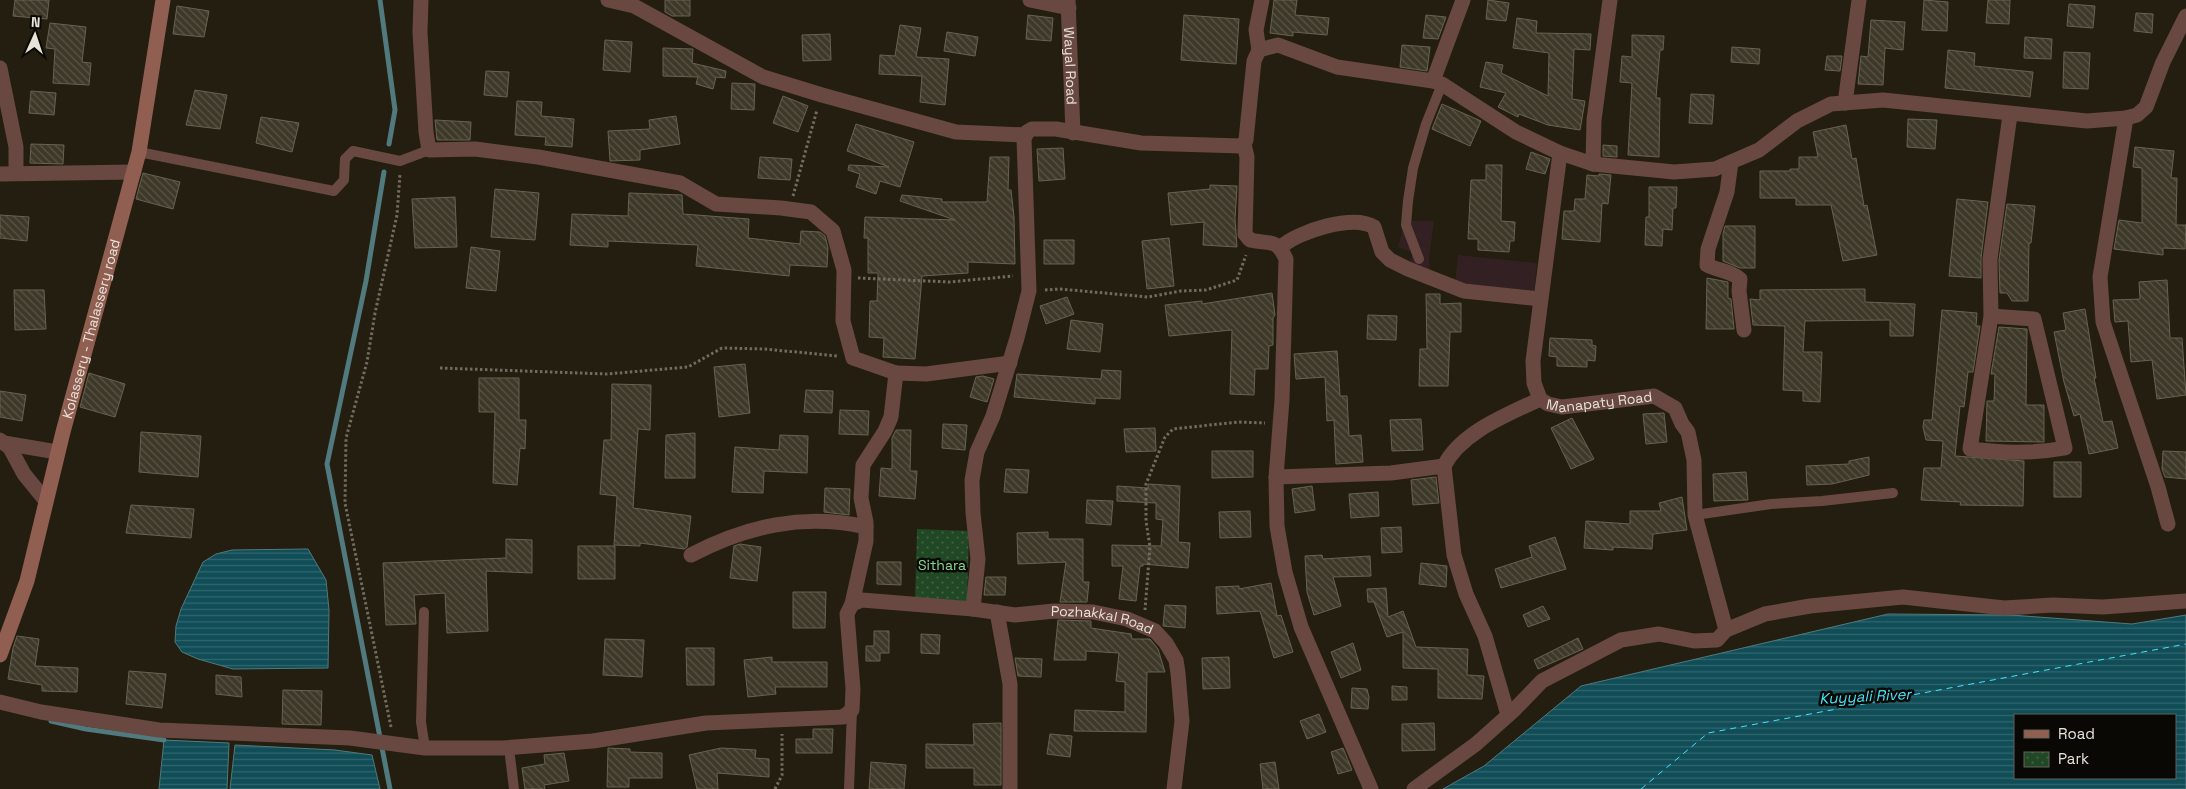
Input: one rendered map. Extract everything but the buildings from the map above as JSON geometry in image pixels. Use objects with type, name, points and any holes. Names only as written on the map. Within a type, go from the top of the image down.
[{"type":"main road","name":"Kolassery - Thalassery road","points":[[0,655],[27,581],[58,452],[139,152],[163,0]]},
{"type":"street","points":[[421,0],[420,32],[426,132],[429,150],[475,149],[538,157],[680,183],[716,204],[811,212],[833,231],[845,277],[843,321],[853,358],[896,373],[926,374],[1010,363]]},
{"type":"street","points":[[608,0],[634,6],[763,77],[956,132],[1026,135]]},
{"type":"street","points":[[1030,0],[1068,4]]},
{"type":"street","points":[[1262,0],[1256,30],[1259,50],[1252,70],[1244,144],[1247,157],[1246,234],[1250,240],[1273,242],[1281,247],[1286,259],[1280,423],[1276,477],[1277,526],[1285,572],[1301,628],[1371,789]]},
{"type":"street","points":[[1438,82],[1463,0]]},
{"type":"street","points":[[1593,164],[1594,120],[1610,0]]},
{"type":"street","points":[[1845,103],[1859,0]]},
{"type":"street","name":"Wayal Road","points":[[1068,4],[1073,133]]},
{"type":"street","points":[[1259,50],[1278,45],[1337,67],[1438,82],[1516,132],[1560,154],[1593,164],[1674,172],[1714,169],[1759,150],[1797,121],[1831,104],[1891,101],[1968,108],[2010,115],[2087,121],[2126,118],[2137,115],[2146,107],[2163,62],[2186,16]]},
{"type":"street","points":[[0,68],[16,148],[16,173]]},
{"type":"street","points":[[1991,316],[2034,319],[2065,448],[2043,452],[1994,452],[1970,448],[1991,316],[1990,259],[2010,115]]},
{"type":"street","points":[[2126,118],[2100,277],[2103,322],[2158,487],[2168,524]]},
{"type":"street","points":[[973,609],[978,559],[973,513],[972,480],[977,452],[993,416],[1010,363],[1028,283],[1024,168],[1026,135],[1032,129],[1056,128],[1073,133],[1141,142],[1232,147],[1244,144]]},
{"type":"street","name":"Manapaty Road","points":[[1560,154],[1540,299],[1534,361],[1534,383],[1540,399],[1548,404],[1562,407],[1654,396],[1675,408],[1688,432],[1694,460],[1695,515],[1726,630]]},
{"type":"street","points":[[1731,162],[1727,192],[1708,249],[1707,265],[1716,270],[1733,273],[1740,279],[1739,291],[1744,330]]},
{"type":"street","points":[[0,174],[134,172]]},
{"type":"street","points":[[1281,247],[1298,236],[1334,225],[1366,222],[1374,227],[1382,252],[1390,260],[1408,269],[1464,291],[1540,299]]},
{"type":"street","points":[[0,702],[41,712],[159,730],[350,738],[425,748],[509,748],[593,741],[706,723],[783,718],[844,717],[852,710],[853,689],[848,614],[866,541],[862,498],[863,465],[885,431],[891,417],[896,373]]},
{"type":"street","points":[[1508,715],[1485,636],[1466,594],[1454,555],[1444,466],[1458,446],[1494,422],[1540,399]]},
{"type":"street","points":[[2,441],[58,452]]},
{"type":"street","points":[[2,441],[10,448],[24,474],[46,501]]},
{"type":"street","points":[[1276,477],[1391,473],[1444,466]]},
{"type":"street","points":[[691,555],[737,533],[778,524],[846,522],[866,527]]},
{"type":"street","points":[[1414,789],[1476,744],[1542,681],[1621,640],[1658,634],[1694,641],[1718,640],[1726,630],[1765,614],[1801,608],[1904,598],[2004,608],[2053,605],[2103,607],[2186,601]]},
{"type":"street","name":"Pozhakkal Road","points":[[852,604],[862,600],[1015,614],[1054,611],[1094,612],[1127,619],[1155,631],[1166,643],[1176,660],[1182,721],[1174,789]]},
{"type":"street","points":[[997,612],[1010,684],[1010,789]]},
{"type":"lane","points":[[1419,259],[1406,225],[1408,201],[1413,168],[1438,82]]},
{"type":"lane","points":[[139,152],[334,191],[344,180],[345,159],[352,151],[400,161],[429,150]]},
{"type":"lane","points":[[1695,515],[1771,504],[1822,501],[1893,493]]},
{"type":"lane","points":[[424,612],[421,722],[425,748]]},
{"type":"lane","points":[[849,789],[852,710]]},
{"type":"lane","points":[[509,748],[514,789]]},
{"type":"path","points":[[787,209],[822,95]]},
{"type":"path","points":[[400,161],[397,215],[375,313],[367,362],[346,438],[346,503],[387,711],[393,737],[402,746]]},
{"type":"path","points":[[845,277],[950,282],[1028,283],[1060,289],[1148,297],[1206,290],[1236,280],[1250,240]]},
{"type":"path","points":[[440,368],[607,374],[688,367],[722,348],[765,349],[853,358]]},
{"type":"path","points":[[1145,627],[1145,594],[1150,547],[1146,521],[1146,484],[1165,437],[1173,429],[1238,422],[1280,423]]},
{"type":"path","points":[[774,789],[782,775],[783,718]]},
{"type":"shaded area","points":[[1405,221],[1434,221],[1429,258],[1430,273],[1409,265],[1413,252],[1398,247]]},
{"type":"shaded area","points":[[1458,255],[1537,263],[1534,294],[1455,284]]},
{"type":"green space","name":"Sithara","points":[[917,529],[969,531],[967,602],[915,600]]},
{"type":"water","points":[[308,549],[326,580],[329,610],[328,668],[233,669],[198,659],[182,652],[175,642],[176,626],[181,609],[203,562],[216,554],[232,550]]},
{"type":"water","name":"Kuyyali River","points":[[1888,614],[2011,615],[2132,624],[2186,615],[2186,789],[1443,789],[1484,766],[1581,686]]},
{"type":"water","points":[[164,740],[229,743],[227,789],[159,789]]},
{"type":"water","points":[[235,745],[335,750],[372,755],[380,789],[230,789]]},
{"type":"waterway","points":[[380,0],[395,110],[389,144]]},
{"type":"waterway","points":[[384,172],[366,281],[327,464],[390,789]]},
{"type":"waterway","points":[[51,721],[86,729],[164,740]]},
{"type":"ferry route","points":[[1641,789],[1708,733],[2186,644]]}]
